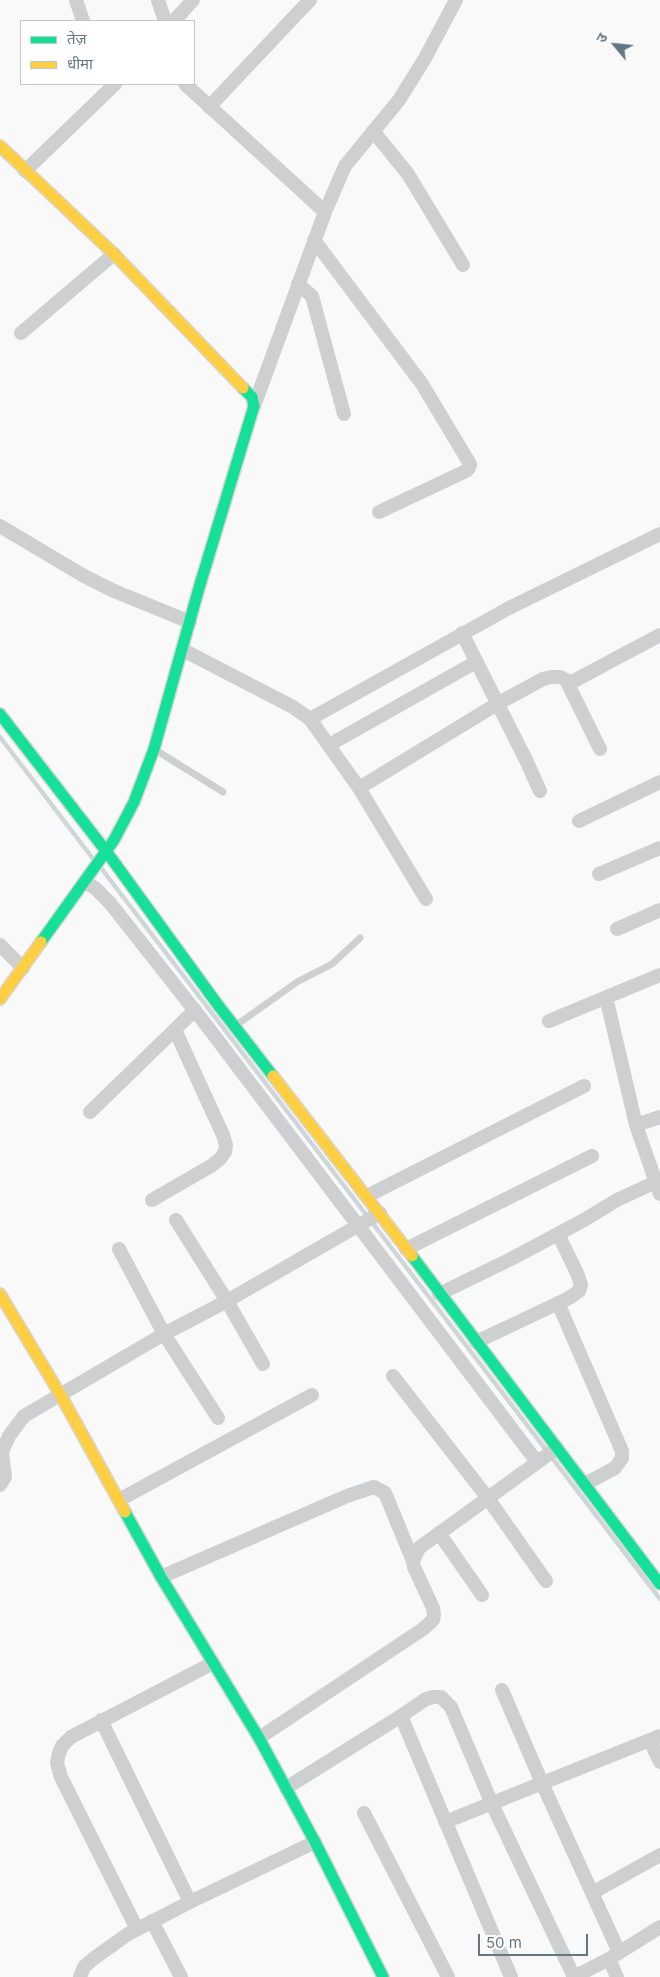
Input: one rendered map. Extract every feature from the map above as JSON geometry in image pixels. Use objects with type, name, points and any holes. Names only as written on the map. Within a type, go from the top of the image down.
[{"type":"street","points":[[76,0],[83,20]]},
{"type":"street","points":[[158,0],[165,20]]},
{"type":"street","points":[[175,20],[193,0]]},
{"type":"street","points":[[210,107],[310,0]]},
{"type":"street","points":[[0,999],[114,840],[134,802],[154,749],[199,588],[254,406],[324,212],[345,166],[399,100],[456,0]]},
{"type":"street","points":[[186,85],[324,212]]},
{"type":"street","points":[[25,171],[109,86]]},
{"type":"street","points":[[373,131],[408,174],[463,265]]},
{"type":"street","points":[[0,146],[114,254],[252,397],[254,406]]},
{"type":"street","points":[[314,240],[422,384],[470,464],[466,471],[379,512]]},
{"type":"street","points":[[21,333],[114,254]]},
{"type":"street","points":[[298,284],[312,296],[344,414]]},
{"type":"street","points":[[0,526],[92,580],[190,622]]},
{"type":"street","points":[[310,719],[462,633],[660,534]]},
{"type":"street","points":[[462,633],[540,791]]},
{"type":"street","points":[[568,684],[660,635]]},
{"type":"street","points":[[182,650],[294,707],[310,719],[359,788],[426,899]]},
{"type":"street","points":[[330,745],[476,662]]},
{"type":"street","points":[[359,788],[496,704],[542,679],[560,677],[566,680],[600,750]]},
{"type":"street","points":[[0,714],[103,856],[367,1196],[369,1219],[406,1249],[476,1342],[547,1455]]},
{"type":"street","points":[[579,821],[660,782]]},
{"type":"street","points":[[600,874],[660,848]]},
{"type":"street","points":[[87,879],[110,903],[195,1010],[369,1219],[547,1455],[584,1484],[660,1584]]},
{"type":"street","points":[[618,929],[660,910]]},
{"type":"street","points":[[0,945],[23,968]]},
{"type":"street","points":[[549,1021],[660,975]]},
{"type":"street","points":[[439,1294],[558,1234],[617,1200],[658,1185],[636,1125],[606,997]]},
{"type":"street","points":[[90,1112],[195,1010]]},
{"type":"street","points":[[152,1200],[220,1159],[225,1152],[226,1145],[175,1030]]},
{"type":"street","points":[[367,1196],[584,1086]]},
{"type":"street","points":[[636,1125],[660,1117]]},
{"type":"street","points":[[406,1249],[592,1156]]},
{"type":"street","points":[[0,1485],[5,1477],[2,1453],[9,1436],[24,1416],[164,1334],[227,1301],[369,1219]]},
{"type":"street","points":[[176,1220],[227,1301],[263,1364]]},
{"type":"street","points":[[476,1342],[558,1303],[578,1291],[581,1284],[558,1234]]},
{"type":"street","points":[[120,1249],[164,1334],[218,1418]]},
{"type":"street","points":[[0,1294],[60,1394],[161,1577],[259,1738],[315,1842],[383,1977]]},
{"type":"street","points":[[558,1303],[622,1451],[622,1458],[615,1468],[584,1484]]},
{"type":"street","points":[[394,1376],[487,1498],[546,1581]]},
{"type":"street","points":[[119,1500],[312,1395]]},
{"type":"street","points":[[413,1561],[419,1548],[547,1455]]},
{"type":"street","points":[[161,1577],[347,1496],[374,1487],[385,1493],[414,1567],[433,1608],[433,1620],[423,1629],[259,1738]]},
{"type":"street","points":[[439,1533],[482,1595]]},
{"type":"street","points":[[137,1929],[62,1777],[58,1763],[59,1753],[62,1746],[71,1737],[213,1663]]},
{"type":"street","points":[[502,1690],[592,1893],[614,1956],[617,1977]]},
{"type":"street","points":[[286,1788],[426,1699],[433,1696],[441,1697],[451,1708],[492,1804],[574,1977],[659,1932]]},
{"type":"street","points":[[401,1716],[511,1977]]},
{"type":"street","points":[[101,1720],[190,1902]]},
{"type":"street","points":[[445,1822],[655,1738],[660,1762]]},
{"type":"street","points":[[364,1813],[448,1977]]},
{"type":"street","points":[[80,1977],[84,1967],[93,1959],[137,1929],[315,1842]]},
{"type":"street","points":[[592,1893],[660,1855]]},
{"type":"street","points":[[152,1921],[182,1977]]},
{"type":"lane","points":[[154,749],[223,792]]},
{"type":"lane","points":[[235,1027],[297,982],[323,970],[341,958],[360,938]]},
{"type":"waterway","points":[[0,737],[94,860]]},
{"type":"waterway","points":[[101,868],[660,1599]]},
{"type":"traffic: fast","points":[[41,942],[114,840],[134,802],[154,749],[199,588],[254,406],[252,397],[243,388]]},
{"type":"traffic: fast","points":[[0,714],[106,851],[218,1005],[273,1076]]},
{"type":"traffic: fast","points":[[412,1256],[660,1584]]},
{"type":"traffic: fast","points":[[125,1512],[161,1577],[259,1738],[315,1842],[383,1977]]},
{"type":"traffic: slow","points":[[0,146],[114,254],[243,388]]},
{"type":"traffic: slow","points":[[0,999],[41,942]]},
{"type":"traffic: slow","points":[[273,1076],[412,1256]]},
{"type":"traffic: slow","points":[[0,1294],[60,1394],[125,1512]]}]
